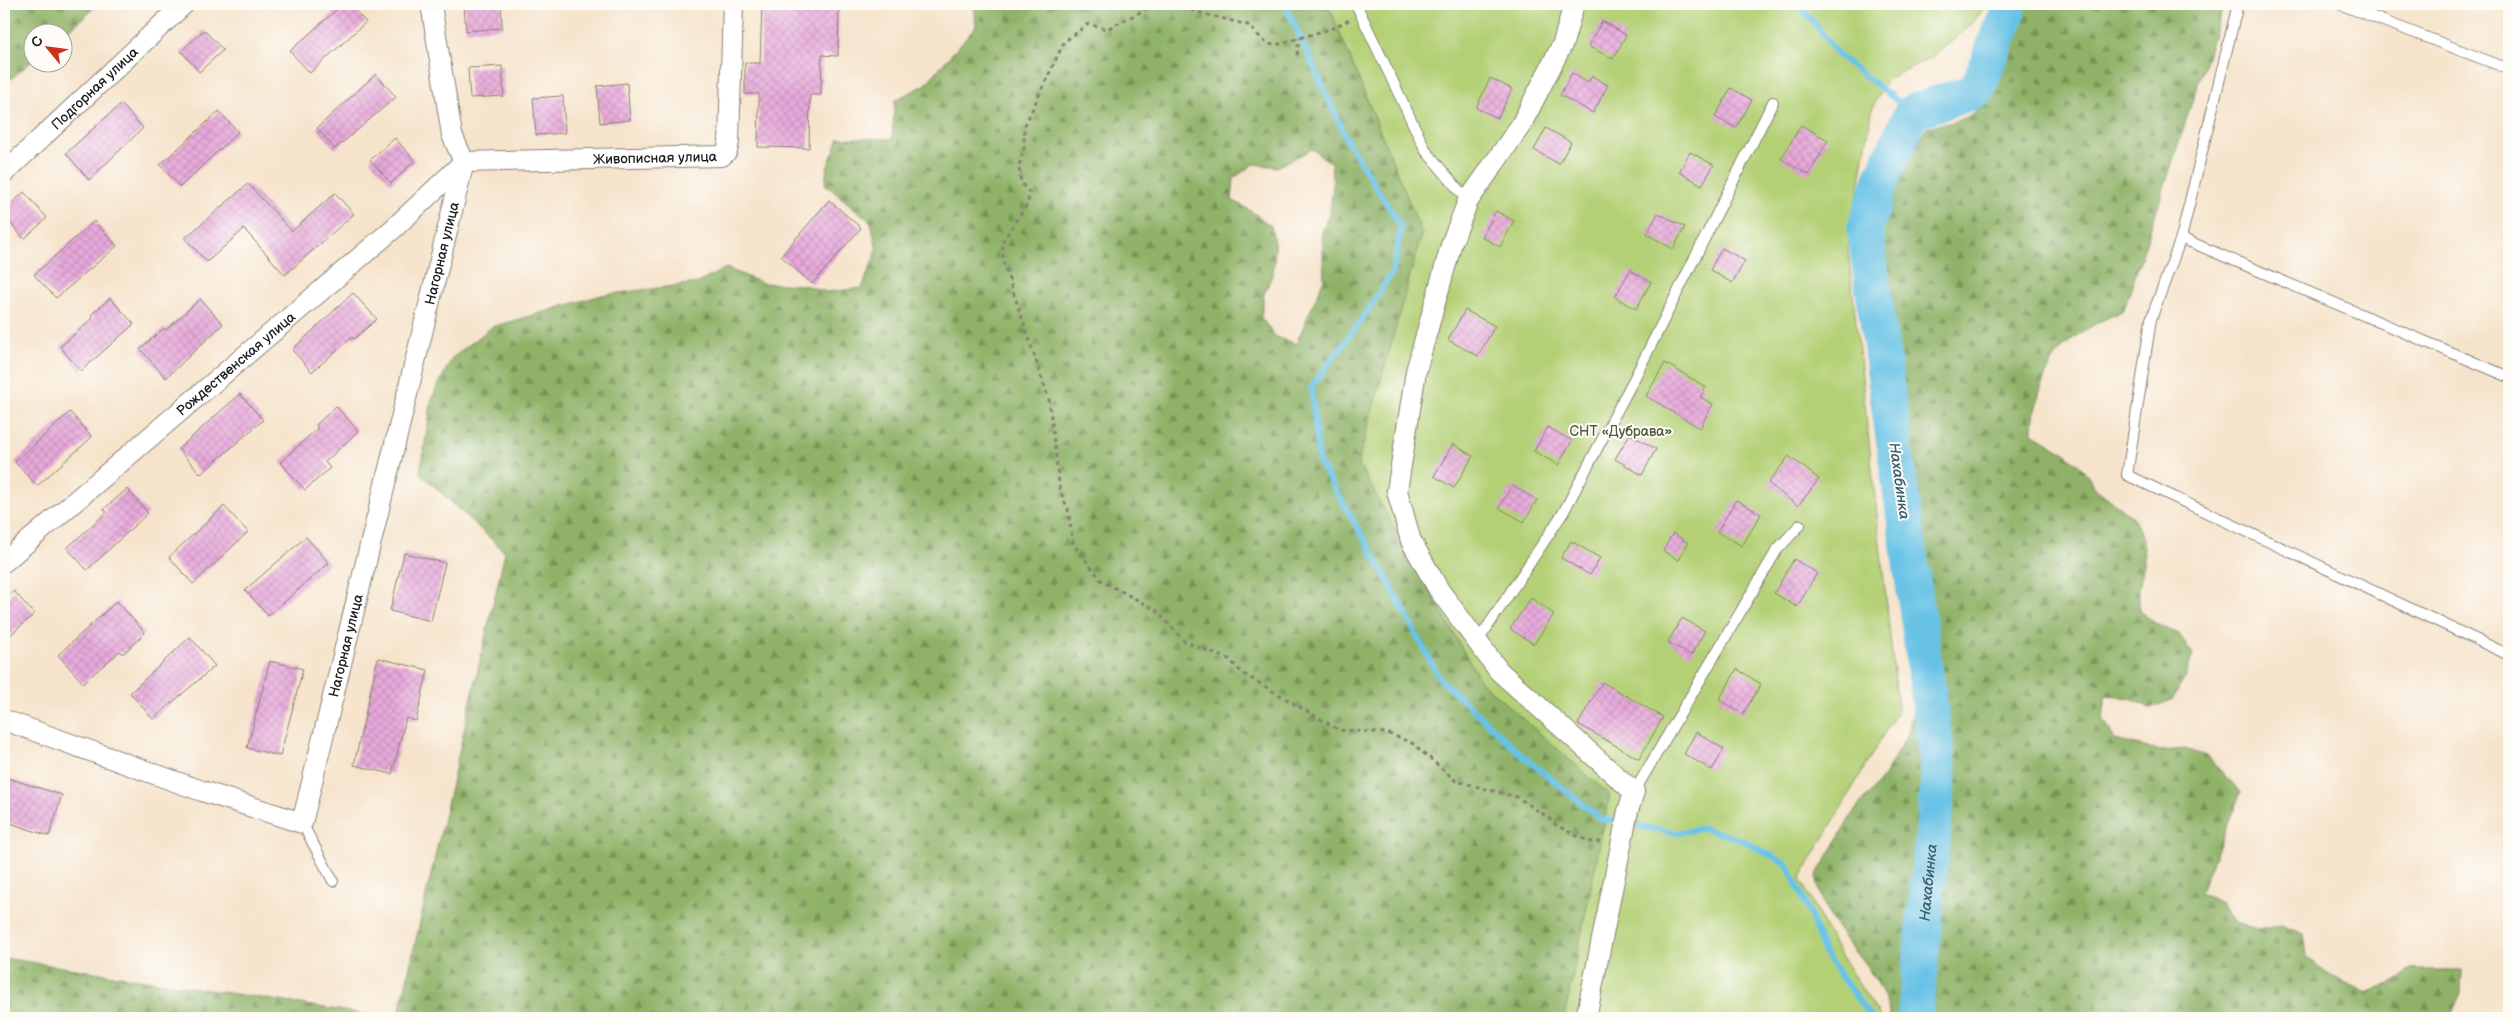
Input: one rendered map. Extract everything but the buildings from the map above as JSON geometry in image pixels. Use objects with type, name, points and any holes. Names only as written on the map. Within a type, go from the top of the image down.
[{"type":"street","name":"Подгорная улица","points":[[4,173],[184,4]]},
{"type":"street","points":[[431,4],[452,135],[464,162]]},
{"type":"street","name":"Живописная улица","points":[[464,162],[722,156],[727,151],[729,142],[733,4]]},
{"type":"street","points":[[1574,4],[1563,43],[1521,125],[1468,201],[1452,242],[1416,371],[1397,490],[1411,541],[1439,590],[1499,671],[1634,792],[1628,811],[1586,1018]]},
{"type":"street","name":"Рождественская улица","points":[[4,562],[385,235],[464,162]]},
{"type":"street","name":"Нагорная улица","points":[[302,823],[464,162]]},
{"type":"street","points":[[4,720],[202,791],[302,823]]},
{"type":"lane","points":[[1356,4],[1426,151],[1468,201]]},
{"type":"lane","points":[[2238,4],[2181,238],[2151,319],[2127,475],[2509,655]]},
{"type":"lane","points":[[2339,4],[2509,69]]},
{"type":"lane","points":[[1478,642],[1563,513],[1635,377],[1773,102]]},
{"type":"lane","points":[[2181,238],[2509,377]]},
{"type":"lane","points":[[1634,792],[1777,550],[1800,525]]},
{"type":"lane","points":[[302,823],[333,881]]},
{"type":"path","points":[[1333,28],[1276,45],[1267,44],[1248,25],[1237,20],[1207,16],[1178,7],[1160,5],[1150,7],[1107,29],[1088,24],[1064,42],[1024,127],[1024,148],[1019,166],[1021,183],[1029,192],[1028,203],[1002,242],[1004,264],[1050,400],[1060,491],[1068,509],[1073,544],[1102,582],[1156,610],[1185,642],[1229,659],[1242,673],[1339,730],[1387,733],[1412,743],[1456,781],[1517,798],[1550,818],[1556,825],[1579,838],[1591,842],[1604,842],[1621,846]]},
{"type":"path","points":[[1297,54],[1299,38]]},
{"type":"green space","points":[[4,4],[96,4],[89,13],[72,27],[72,22],[22,22],[22,70],[4,85]]},
{"type":"green space","points":[[974,4],[1328,4],[1423,233],[1358,463],[1481,682],[1610,795],[1564,1018],[398,1018],[505,552],[420,473],[432,398],[452,358],[492,327],[602,295],[698,283],[726,268],[762,283],[804,285],[827,292],[862,288],[877,250],[871,222],[825,184],[827,168],[839,138],[892,139],[895,100],[925,85],[976,26]],"holes":[[[1312,149],[1331,163],[1333,187],[1330,210],[1322,232],[1324,279],[1296,344],[1274,336],[1261,317],[1264,294],[1273,273],[1275,248],[1271,226],[1232,200],[1234,178],[1254,164],[1277,167]]]},
{"type":"green space","name":"СНТ «Дубрава»","points":[[1328,4],[1987,4],[1971,25],[1934,56],[1887,79],[1873,106],[1848,249],[1898,709],[1800,879],[1837,950],[1881,1018],[1564,1018],[1610,795],[1481,682],[1358,463],[1422,233]]},
{"type":"green space","points":[[2021,4],[2224,4],[2124,310],[2083,331],[2063,348],[2047,372],[2035,411],[2033,433],[2064,452],[2083,469],[2096,489],[2133,517],[2143,539],[2144,564],[2139,588],[2139,611],[2158,625],[2179,634],[2193,654],[2185,678],[2172,700],[2150,708],[2131,698],[2106,695],[2103,718],[2115,740],[2161,751],[2185,749],[2206,756],[2241,792],[2200,893],[2221,903],[2234,923],[2258,929],[2281,925],[2304,934],[2307,956],[2325,973],[2367,993],[2389,984],[2411,970],[2462,970],[2461,993],[2452,1013],[2454,1018],[1891,1018],[1881,989],[1842,936],[1826,910],[1816,876],[1853,813],[1884,776],[1908,733],[1930,640],[1908,456],[1877,268],[1880,208],[1888,187],[1903,168],[1927,127],[1965,118],[1975,112],[1994,89],[2006,62]]},
{"type":"green space","points":[[4,958],[389,1018],[4,1018]]},
{"type":"waterway","points":[[1285,4],[1348,142],[1401,227],[1393,271],[1358,325],[1311,387],[1319,462],[1380,566],[1440,679],[1523,756],[1601,819],[1676,833],[1703,828],[1742,840],[1787,864],[1810,914],[1824,953],[1871,1018]]},
{"type":"waterway","points":[[1797,4],[1814,22],[1839,56],[1912,112]]},
{"type":"waterway","name":"Нахабинка","points":[[1915,1018],[1939,772],[1865,229],[1881,180],[1912,112],[1976,91],[2007,15],[2007,4]]}]
